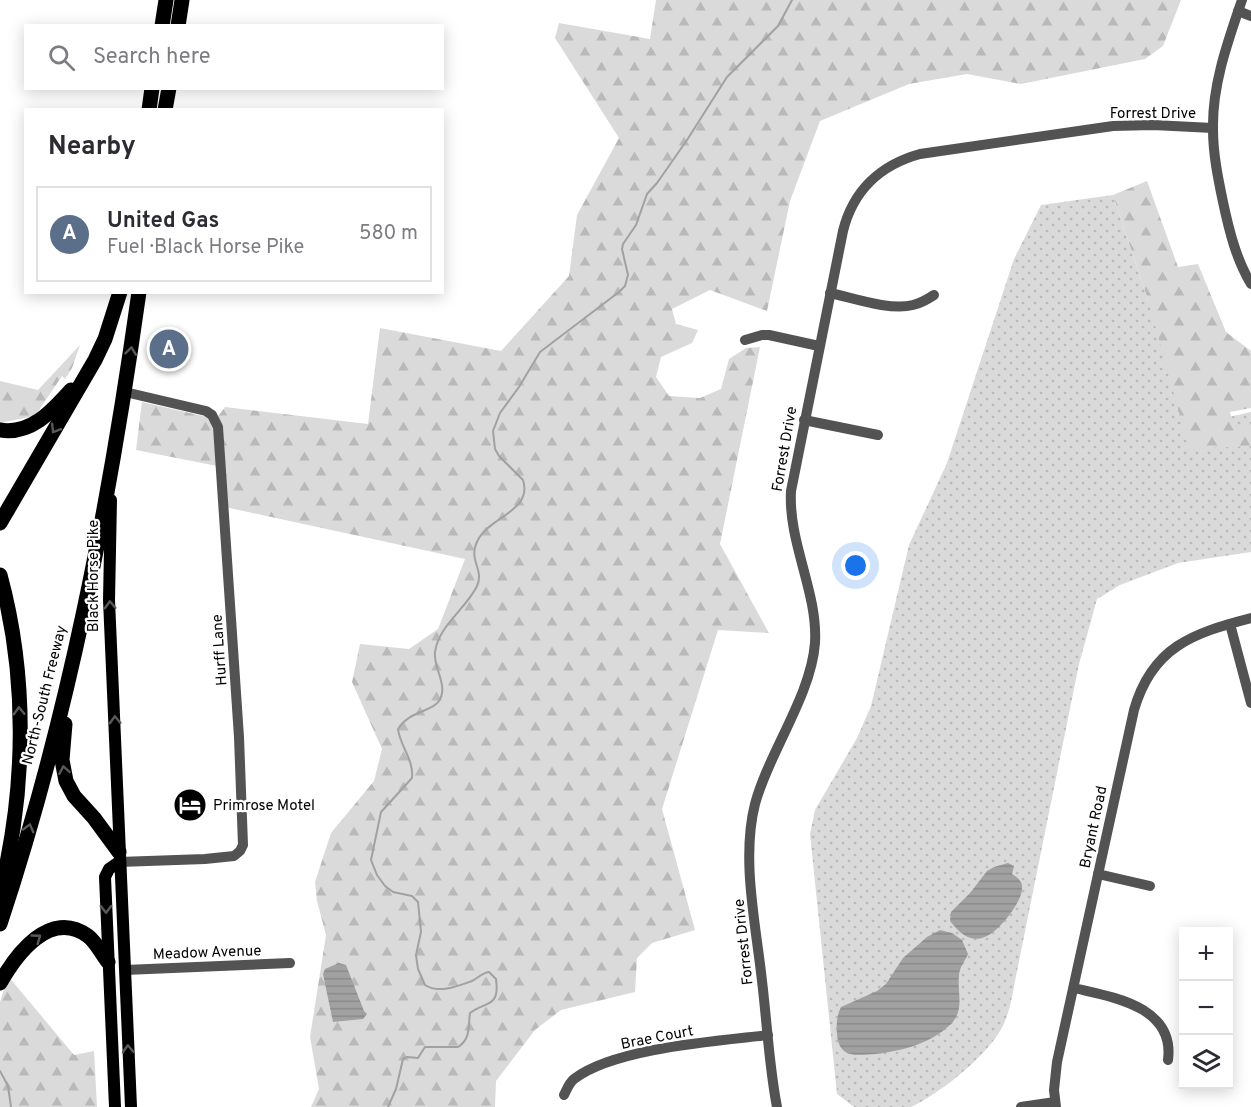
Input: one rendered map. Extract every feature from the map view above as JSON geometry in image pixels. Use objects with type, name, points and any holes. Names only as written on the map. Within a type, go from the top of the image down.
[{"type":"highway","points":[[162,24],[166,0]]},
{"type":"highway","points":[[178,24],[182,0]]},
{"type":"highway","points":[[165,108],[168,90]]},
{"type":"highway","points":[[0,523],[95,360],[105,339],[119,294]]},
{"type":"highway","name":"Black Horse Pike","points":[[113,471],[139,294]]},
{"type":"highway","points":[[135,319],[150,294]]},
{"type":"highway","points":[[0,430],[16,430],[44,418],[95,360]]},
{"type":"highway","name":"North-South Freeway","points":[[0,924],[12,889],[58,721],[113,471]]},
{"type":"highway","points":[[0,574],[15,650],[20,728],[15,820],[0,894]]},
{"type":"highway","points":[[76,647],[62,760],[66,781],[74,796],[94,818],[119,857]]},
{"type":"highway","points":[[0,983],[13,961],[33,940],[51,930],[60,928],[80,931],[95,943],[108,962]]},
{"type":"main road","name":"Black Horse Pike","points":[[113,471],[109,539],[109,600],[131,1107]]},
{"type":"main road","points":[[115,1107],[105,877],[119,857]]},
{"type":"main road","points":[[111,1006],[126,1007]]},
{"type":"street","points":[[1242,0],[1220,75],[1213,128],[1217,169],[1227,219],[1236,250],[1251,284]]},
{"type":"street","points":[[1238,11],[1251,16]]},
{"type":"street","name":"Forrest Drive","points":[[777,1107],[752,888],[750,841],[758,797],[804,687],[814,645],[812,613],[791,511],[791,491],[830,292],[850,209],[872,178],[897,161],[920,154],[1113,126],[1213,128]]},
{"type":"street","points":[[830,292],[892,306],[923,302],[934,295]]},
{"type":"street","points":[[745,340],[769,335],[819,346]]},
{"type":"street","name":"Hurff Lane","points":[[119,857],[205,859],[234,856],[243,845],[239,737],[218,427],[212,415],[206,411],[125,392]]},
{"type":"street","points":[[804,420],[878,435]]},
{"type":"street","name":"Bryant Road","points":[[1055,1104],[1057,1062],[1134,710],[1142,687],[1155,666],[1178,644],[1202,632],[1251,618]]},
{"type":"street","points":[[1230,624],[1251,703]]},
{"type":"street","points":[[1098,874],[1150,886]]},
{"type":"street","name":"Meadow Avenue","points":[[125,970],[290,963]]},
{"type":"street","points":[[1074,988],[1123,1000],[1143,1010],[1159,1024],[1169,1050],[1168,1060]]},
{"type":"street","name":"Brae Court","points":[[564,1095],[569,1084],[576,1077],[623,1058],[673,1047],[768,1035]]},
{"type":"street","points":[[1021,1107],[1055,1104]]},
{"type":"green space","points":[[656,0],[1181,0],[1163,46],[1145,59],[1021,84],[967,74],[909,84],[820,121],[790,201],[767,311],[710,290],[672,309],[676,324],[698,330],[692,343],[661,357],[656,377],[669,396],[700,398],[721,389],[729,359],[746,348],[760,347],[720,544],[769,633],[718,630],[662,809],[695,930],[652,943],[637,958],[635,992],[561,1010],[535,1030],[496,1081],[495,1107],[311,1107],[319,1089],[310,1037],[326,935],[317,901],[315,882],[331,833],[374,781],[382,749],[352,682],[360,644],[409,649],[438,629],[465,559],[225,507],[222,467],[136,450],[142,402],[216,419],[225,407],[368,424],[380,328],[501,351],[569,276],[577,215],[619,138],[555,38],[559,23],[650,39]]},
{"type":"green space","points":[[1147,181],[1178,267],[1198,264],[1226,332],[1251,351],[1251,408],[1230,412],[1233,424],[1251,426],[1251,446],[1189,449],[1148,300],[1113,195]]},
{"type":"green space","points":[[1113,195],[1148,300],[1215,420],[1251,412],[1251,552],[1178,563],[1120,585],[1097,599],[1079,664],[1012,999],[1005,1021],[999,1033],[978,1058],[951,1082],[923,1101],[911,1107],[854,1107],[837,1094],[810,834],[815,810],[857,738],[871,706],[909,545],[947,463],[1014,259],[1041,205]]},
{"type":"green space","points":[[80,345],[72,368],[65,379],[62,376],[35,416],[0,423],[0,381],[38,390]]},
{"type":"green space","points":[[8,976],[74,1055],[94,1051],[97,1107],[0,1107],[0,1002]]},
{"type":"shaded area","points":[[1008,863],[1014,866],[1012,874],[1022,886],[1017,904],[993,932],[979,939],[965,936],[950,921],[951,912],[987,871]]},
{"type":"shaded area","points":[[940,930],[952,933],[962,940],[968,954],[959,973],[960,1001],[955,1019],[934,1037],[905,1048],[861,1055],[845,1052],[838,1042],[837,1034],[837,1020],[841,1007],[877,991],[886,984],[903,958],[927,937]]},
{"type":"shaded area","points":[[339,963],[346,965],[367,1014],[363,1019],[333,1022],[323,974],[325,969]]},
{"type":"waterway","points":[[388,1107],[396,1089],[403,1059],[418,1058],[425,1047],[458,1047],[467,1036],[470,1013],[490,1002],[496,995],[496,979],[489,972],[472,981],[449,988],[436,989],[425,985],[418,969],[416,955],[421,932],[418,902],[412,896],[393,892],[385,886],[377,875],[371,860],[381,812],[412,778],[411,765],[398,729],[408,718],[436,705],[439,701],[442,695],[442,683],[435,652],[447,625],[477,586],[479,574],[474,552],[479,538],[492,524],[517,506],[522,499],[523,480],[499,456],[495,449],[493,431],[500,413],[540,352],[625,286],[628,275],[623,244],[636,225],[647,194],[687,140],[727,77],[778,26],[792,0]]},
{"type":"waterway","points":[[0,1071],[8,1086],[11,1107]]},
{"type":"place","name":"United Gas","points":[[169,349]]},
{"type":"place","name":"Primrose Motel","points":[[190,805]]}]
